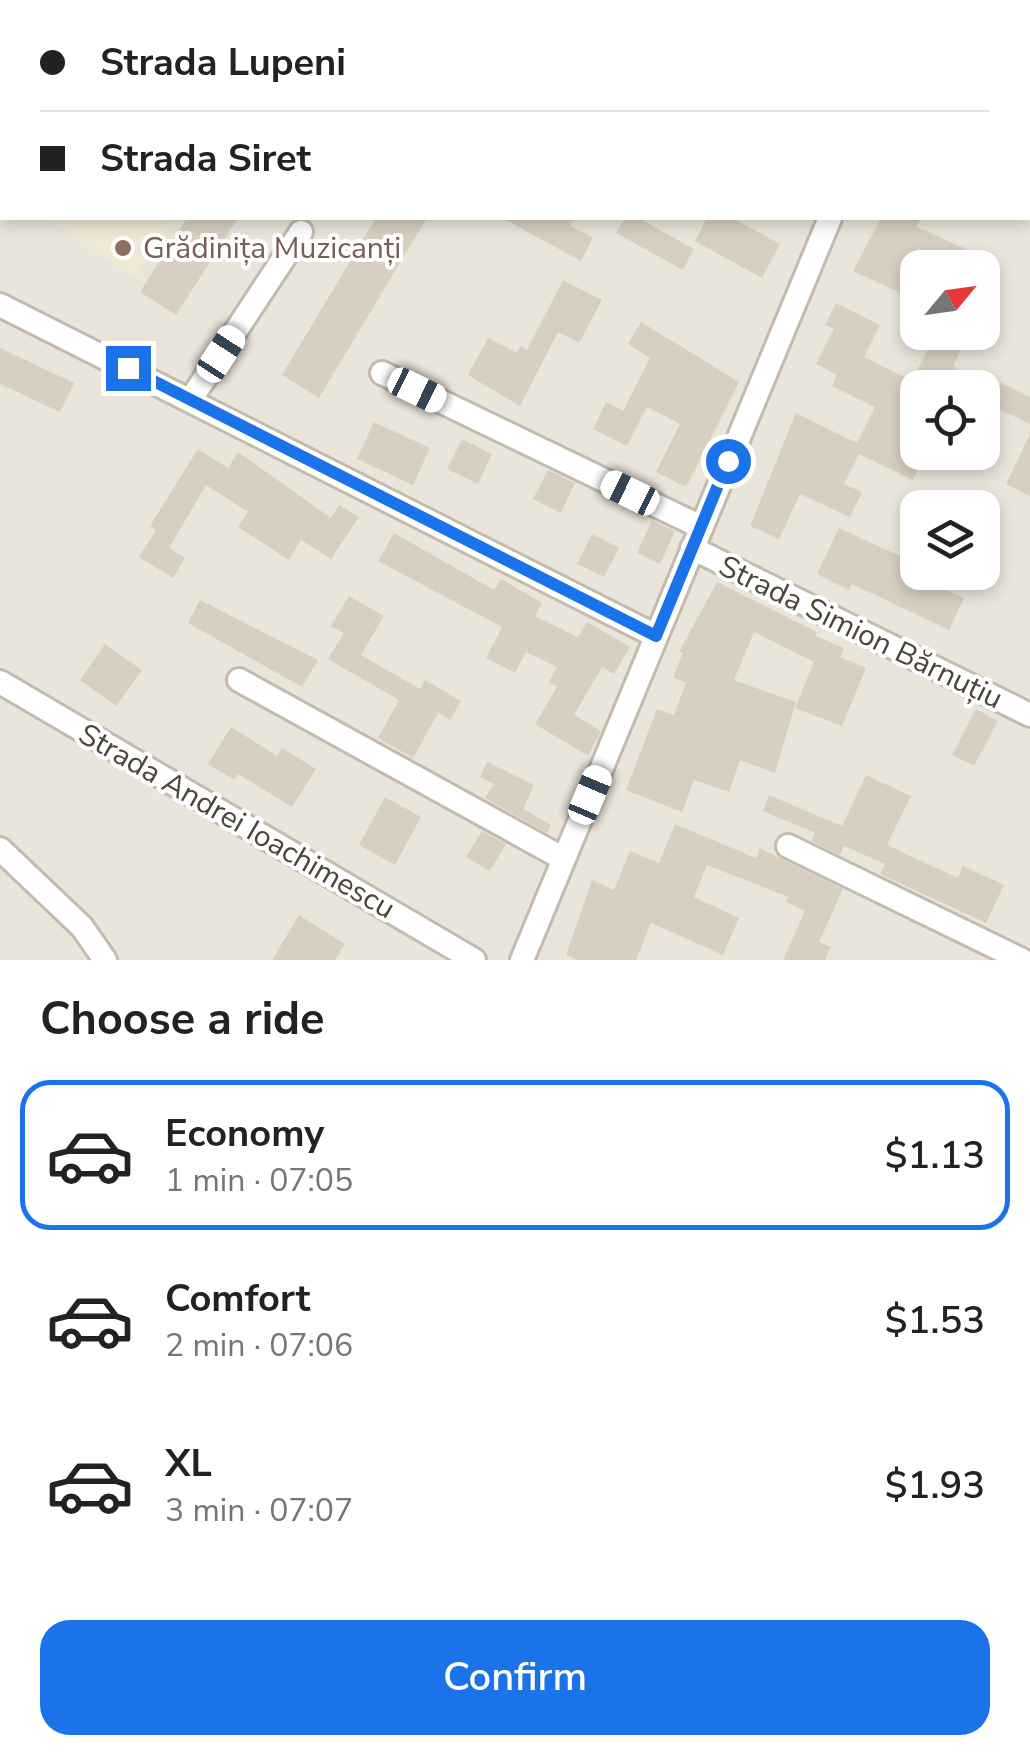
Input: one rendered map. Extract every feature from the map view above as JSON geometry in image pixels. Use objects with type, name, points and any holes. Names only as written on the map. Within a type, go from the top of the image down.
[{"type":"street","points":[[522,960],[829,220]]},
{"type":"street","points":[[192,399],[301,232]]},
{"type":"street","points":[[0,305],[656,636]]},
{"type":"street","name":"Strada Simion Bărnuțiu","points":[[382,374],[1030,715]]},
{"type":"street","points":[[238,680],[564,859]]},
{"type":"street","name":"Strada Andrei Ioachimescu","points":[[0,682],[474,960]]},
{"type":"street","points":[[788,846],[1022,960]]},
{"type":"street","points":[[0,848],[82,928],[105,960]]},
{"type":"shaded area","points":[[0,220],[1030,220],[1030,960],[0,960]]},
{"type":"shaded area","name":"Grădinița Muzicanți","points":[[52,220],[173,220],[135,278]]},
{"type":"building","points":[[186,220],[237,220],[176,315],[140,292]]},
{"type":"building","points":[[375,220],[426,220],[319,398],[282,375]]},
{"type":"building","points":[[506,220],[574,220],[570,226],[593,238],[581,261]]},
{"type":"building","points":[[624,220],[642,220],[694,249],[683,270],[616,233]]},
{"type":"building","points":[[706,220],[736,220],[780,244],[762,278],[695,241]]},
{"type":"building","points":[[880,220],[920,220],[917,227],[968,250],[900,250],[900,293],[853,271]]},
{"type":"building","points":[[563,280],[602,300],[579,343],[558,332],[520,406],[468,375],[488,338],[517,353],[520,346],[527,350]]},
{"type":"building","points":[[836,303],[880,325],[864,357],[900,375],[900,470],[918,470],[913,480],[859,454],[844,484],[862,492],[850,517],[800,494],[779,539],[750,526],[796,413],[857,443],[875,407],[832,386],[837,375],[816,364],[834,329],[825,325]]},
{"type":"building","points":[[641,322],[739,382],[686,487],[656,472],[680,424],[647,407],[627,446],[593,429],[606,402],[623,411],[650,358],[628,344]]},
{"type":"building","points":[[0,348],[74,383],[60,412],[0,384]]},
{"type":"building","points":[[928,350],[961,350],[953,366],[961,370],[918,370]]},
{"type":"building","points":[[1000,382],[1030,397],[1030,424],[1000,410]]},
{"type":"building","points":[[374,422],[430,448],[413,485],[357,459]]},
{"type":"building","points":[[1030,434],[1030,496],[1006,484]]},
{"type":"building","points":[[462,439],[492,454],[478,484],[447,469]]},
{"type":"building","points":[[198,449],[228,468],[238,452],[331,518],[339,505],[359,517],[331,559],[301,540],[289,560],[238,527],[248,512],[206,485],[169,548],[185,558],[173,578],[139,557],[156,530],[150,526]]},
{"type":"building","points":[[548,470],[575,483],[561,513],[533,499]]},
{"type":"building","points":[[652,520],[675,531],[660,564],[637,553]]},
{"type":"building","points":[[839,528],[900,556],[900,590],[947,590],[964,598],[949,630],[852,584],[849,590],[817,574]]},
{"type":"building","points":[[394,533],[494,590],[501,579],[542,603],[535,616],[578,637],[587,622],[630,647],[614,674],[602,667],[574,715],[601,731],[588,756],[535,724],[557,687],[549,682],[557,667],[526,652],[515,673],[486,658],[502,627],[378,561]]},
{"type":"building","points":[[592,534],[619,548],[604,577],[577,564]]},
{"type":"building","points":[[717,582],[817,632],[815,636],[844,648],[840,657],[866,668],[842,726],[795,708],[814,662],[754,632],[734,680],[796,702],[775,773],[740,760],[729,792],[694,780],[682,812],[626,790],[657,709],[674,715],[686,683],[673,677],[683,653],[679,652]]},
{"type":"building","points":[[349,596],[384,616],[361,655],[420,689],[425,680],[461,701],[450,720],[438,713],[413,758],[378,738],[399,700],[328,659],[344,633],[331,626]]},
{"type":"building","points":[[200,600],[318,660],[302,687],[188,623]]},
{"type":"building","points":[[105,644],[142,670],[116,706],[80,680]]},
{"type":"building","points":[[976,709],[998,721],[974,766],[952,755]]},
{"type":"building","points":[[231,727],[277,756],[282,748],[316,769],[292,807],[238,774],[234,780],[208,764]]},
{"type":"building","points":[[487,762],[534,785],[523,809],[551,825],[547,833],[485,798],[494,784],[480,777]]},
{"type":"building","points":[[866,775],[911,796],[887,845],[958,878],[963,866],[1004,885],[986,923],[880,874],[885,864],[844,846],[840,855],[811,841],[815,833],[763,811],[769,795],[842,826]]},
{"type":"building","points":[[385,797],[421,817],[395,865],[359,845]]},
{"type":"building","points":[[675,824],[756,858],[760,848],[843,889],[819,942],[831,947],[825,960],[783,960],[805,911],[786,902],[788,897],[707,865],[694,897],[739,918],[723,955],[651,923],[636,960],[577,960],[566,955],[592,880],[614,890],[630,851],[659,863]]},
{"type":"building","points":[[482,831],[506,844],[490,871],[466,857]]},
{"type":"building","points":[[299,915],[345,944],[335,960],[272,960]]},
{"type":"place","name":"Grădinița Muzicanți","points":[[123,248]]},
{"type":"route","points":[[128,368],[656,636],[728,461]]}]
